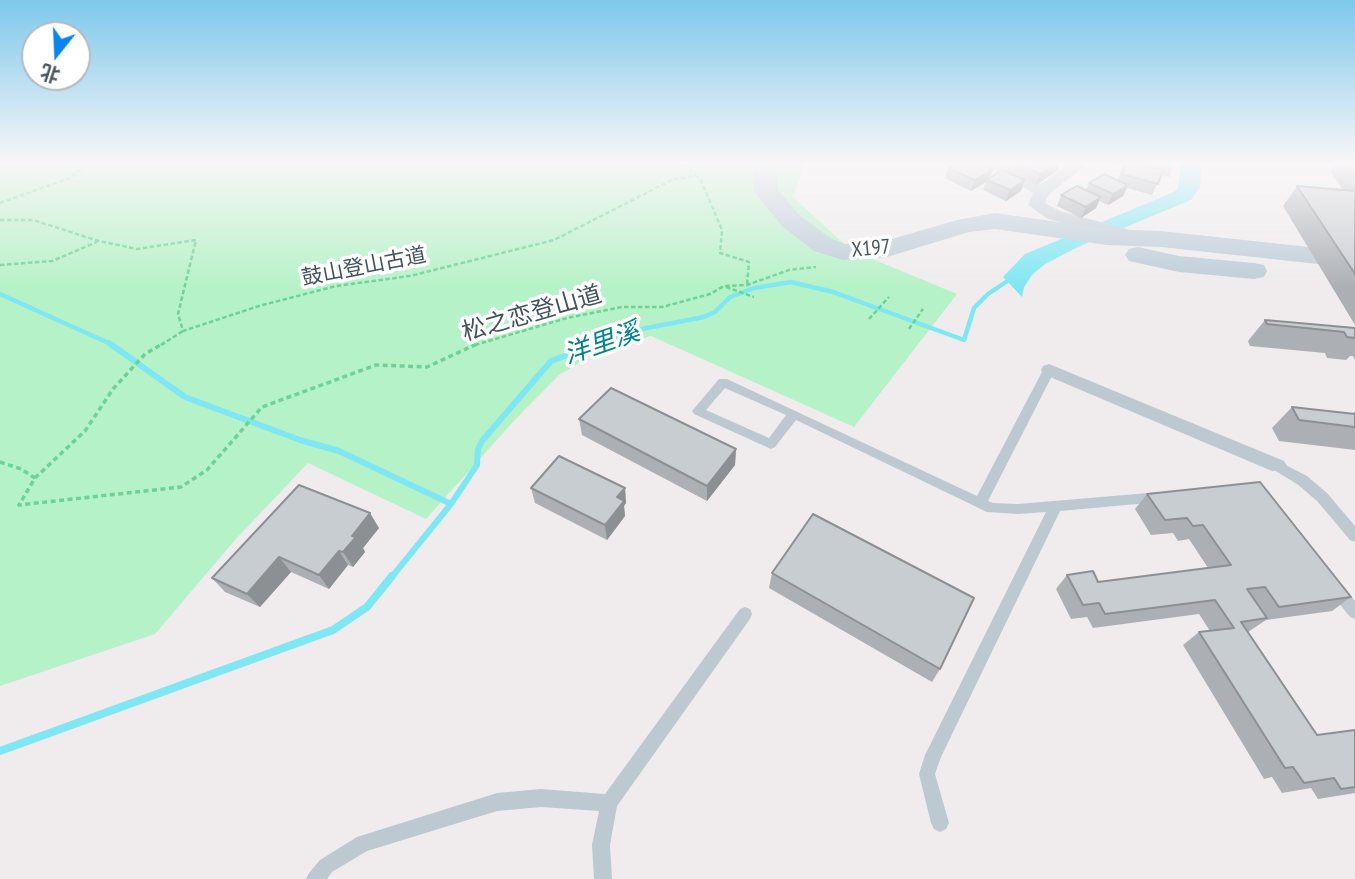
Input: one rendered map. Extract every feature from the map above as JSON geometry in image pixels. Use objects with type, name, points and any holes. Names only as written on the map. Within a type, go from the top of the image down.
[{"type":"main road","name":"X197","points":[[777,204],[811,239],[836,250],[887,249],[976,223],[995,221],[1085,233]]},
{"type":"main road","points":[[1085,233],[1355,260]]},
{"type":"main road","points":[[1085,233],[1179,264],[1355,280]]},
{"type":"street","points":[[1036,204],[1038,208],[1085,233]]},
{"type":"street","points":[[1049,370],[1278,466]]},
{"type":"lane","points":[[980,503],[1049,370]]},
{"type":"lane","points":[[794,414],[771,444],[698,411],[723,382],[794,414],[980,503],[1002,509],[1171,496]]},
{"type":"lane","points":[[1278,466],[1322,497],[1355,536]]},
{"type":"lane","points":[[940,822],[927,774],[933,755],[1055,507]]},
{"type":"lane","points":[[1330,580],[1355,612]]},
{"type":"lane","points":[[603,879],[601,845],[609,803],[745,614]]},
{"type":"lane","points":[[315,879],[326,866],[363,844],[497,802],[541,798],[609,803]]},
{"type":"path","name":"鼓山登山古道","points":[[35,478],[85,431],[113,388],[139,360],[183,331],[259,306],[337,286],[410,276],[554,240],[625,204]]},
{"type":"path","points":[[711,204],[722,230],[720,253],[749,262],[747,285]]},
{"type":"path","points":[[0,220],[33,220],[99,241],[137,249],[196,240],[178,314],[183,331]]},
{"type":"path","points":[[0,265],[52,261],[99,241]]},
{"type":"path","name":"松之恋登山道","points":[[35,478],[19,505],[181,487],[207,470],[262,407],[376,365],[427,368],[485,340],[622,307],[662,307],[710,294],[724,286],[747,285],[789,270],[816,267]]},
{"type":"path","points":[[724,286],[754,297]]},
{"type":"path","points":[[869,319],[889,297]]},
{"type":"path","points":[[909,329],[923,309]]},
{"type":"path","points":[[0,462],[21,469],[35,478]]},
{"type":"green space","points":[[0,204],[801,204],[851,250],[957,294],[854,427],[651,336],[594,354],[559,375],[426,519],[308,463],[236,539],[155,634],[0,686]]},
{"type":"water","points":[[1145,204],[1181,204],[1080,246],[1045,264],[1032,275],[1024,287],[1022,297],[1003,277],[1025,254]]},
{"type":"building","points":[[1309,204],[1355,204],[1355,274]]},
{"type":"building","points":[[1265,320],[1355,328],[1355,338],[1347,337],[1344,332],[1267,324]]},
{"type":"building","points":[[611,388],[736,449],[707,486],[579,419]]},
{"type":"building","points":[[1292,407],[1355,414],[1355,427],[1299,420]]},
{"type":"building","points":[[559,456],[625,488],[617,497],[624,501],[605,525],[531,488]]},
{"type":"building","points":[[1260,482],[1351,597],[1279,607],[1265,587],[1247,589],[1267,618],[1241,622],[1317,735],[1355,730],[1355,787],[1341,789],[1334,778],[1304,783],[1293,767],[1285,768],[1199,632],[1234,628],[1215,600],[1105,614],[1099,603],[1083,605],[1067,575],[1093,571],[1098,582],[1231,565],[1203,525],[1193,526],[1187,518],[1165,520],[1147,494]]},
{"type":"building","points":[[299,485],[370,513],[352,536],[356,537],[343,552],[339,551],[319,575],[279,557],[247,594],[212,578]]},
{"type":"building","points":[[813,514],[974,598],[940,669],[772,573]]},
{"type":"waterway","name":"洋里溪","points":[[595,345],[631,331],[704,317],[715,312],[730,297],[754,288],[791,282],[833,292],[964,340],[974,308],[988,294],[1012,278]]},
{"type":"waterway","name":"洋里溪","points":[[0,294],[110,344]]},
{"type":"waterway","name":"洋里溪","points":[[451,504],[477,465],[478,449],[482,441],[551,361],[600,343]]},
{"type":"waterway","name":"洋里溪","points":[[110,344],[185,397],[300,440],[339,451],[451,504]]},
{"type":"waterway","points":[[391,578],[451,504]]},
{"type":"waterway","points":[[0,751],[333,630],[367,607],[392,576]]}]
